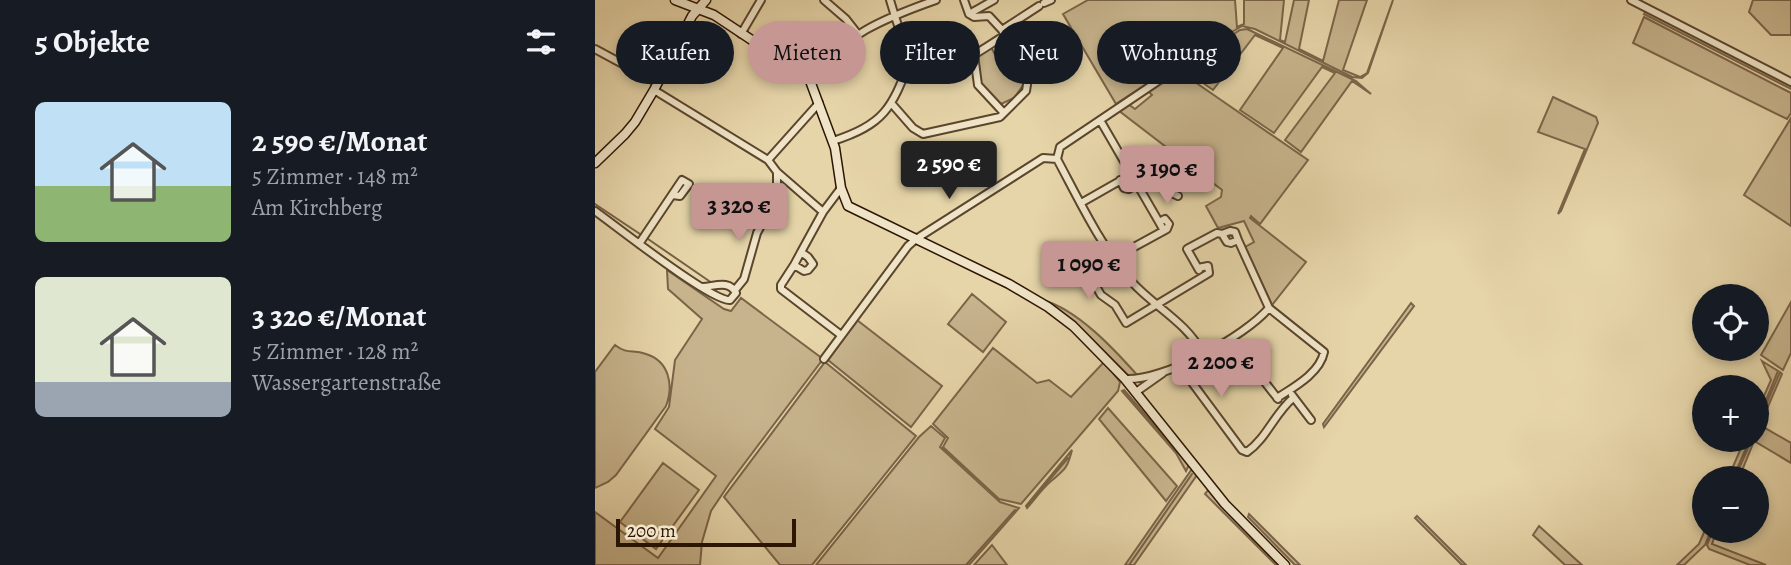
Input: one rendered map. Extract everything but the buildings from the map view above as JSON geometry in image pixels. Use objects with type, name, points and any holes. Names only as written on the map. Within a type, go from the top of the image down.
[{"type":"main road","points":[[675,0],[714,15],[748,39]]},
{"type":"main road","points":[[597,158],[625,134],[656,87],[692,16],[706,0]]},
{"type":"main road","points":[[812,84],[832,141],[844,199],[852,209],[990,274],[1048,307],[1085,337],[1125,379],[1225,505],[1285,565]]},
{"type":"street","points":[[741,34],[761,0]]},
{"type":"street","points":[[824,0],[848,21]]},
{"type":"street","points":[[890,0],[897,21]]},
{"type":"street","points":[[866,28],[894,14],[936,0]]},
{"type":"street","points":[[964,0],[969,14]]},
{"type":"street","points":[[1631,0],[1791,82]]},
{"type":"street","points":[[969,14],[993,1]]},
{"type":"street","points":[[1019,21],[1044,3]]},
{"type":"street","points":[[969,14],[989,16],[994,21]]},
{"type":"street","points":[[980,50],[994,40]]},
{"type":"street","points":[[595,49],[768,160],[777,172],[823,212]]},
{"type":"street","points":[[832,141],[870,126],[892,104],[900,84]]},
{"type":"street","points":[[978,84],[1004,113]]},
{"type":"street","points":[[892,104],[913,128],[923,134],[955,125],[994,120],[1026,91],[1028,84]]},
{"type":"street","points":[[1154,84],[1060,147],[1057,159],[1114,258],[1133,283],[1191,333],[1203,354]]},
{"type":"street","points":[[768,160],[819,103]]},
{"type":"street","points":[[1100,120],[1159,222],[1168,221],[1169,227],[1114,258]]},
{"type":"street","points":[[824,359],[916,239],[1042,158],[1057,159]]},
{"type":"street","points":[[1081,203],[1153,162],[1172,193],[1178,196]]},
{"type":"street","points":[[595,211],[703,288],[728,301],[736,295],[735,290],[744,279],[757,233],[777,196],[777,172]]},
{"type":"street","points":[[1120,180],[1124,188],[1137,183]]},
{"type":"street","points":[[841,188],[823,212],[781,285],[781,289],[841,335]]},
{"type":"street","points":[[639,244],[672,195]]},
{"type":"street","points":[[1106,246],[1077,261],[1101,295],[1115,305],[1126,323],[1203,278],[1187,250],[1217,233],[1222,234],[1227,242],[1238,240],[1269,308],[1324,352],[1312,373],[1277,398]]},
{"type":"street","points":[[794,265],[804,271],[813,264],[812,260],[800,252]]},
{"type":"street","points":[[703,288],[726,284],[735,290]]},
{"type":"street","points":[[1125,379],[1135,379],[1175,366],[1232,340],[1269,308]]},
{"type":"street","points":[[1232,340],[1283,406]]},
{"type":"street","points":[[1136,393],[1175,366]]},
{"type":"street","points":[[1175,366],[1242,450],[1247,452],[1283,406],[1293,398]]},
{"type":"street","points":[[1288,391],[1311,420]]},
{"type":"shaded area","points":[[1088,0],[1235,0],[1237,21],[1097,21],[1097,72],[1083,48],[1083,21],[1067,21],[1063,14]]},
{"type":"shaded area","points":[[1244,0],[1284,0],[1280,40],[1285,42],[1294,0],[1309,0],[1299,49],[1323,61],[1339,0],[1367,0],[1343,70],[1360,77],[1367,73],[1393,0],[1368,73],[1362,78],[1352,77],[1255,29],[1242,26]]},
{"type":"shaded area","points":[[1753,0],[1791,0],[1791,35],[1771,35],[1749,12]]},
{"type":"shaded area","points":[[1646,11],[1791,84],[1791,89],[1644,14]]},
{"type":"shaded area","points":[[1644,17],[1791,93],[1791,113],[1787,119],[1633,43]]},
{"type":"shaded area","points":[[1247,29],[1356,81],[1371,94],[1352,81],[1301,152],[1285,140],[1335,73],[1322,67],[1274,133],[1240,110],[1283,48],[1255,35],[1241,53],[1241,30]]},
{"type":"shaded area","points":[[991,47],[994,53],[994,84],[1024,84],[1014,98],[1001,104],[978,84],[980,54]]},
{"type":"shaded area","points":[[1104,84],[1146,84],[1116,104]]},
{"type":"shaded area","points":[[1157,84],[1198,84],[1308,160],[1260,224],[1251,216],[1250,218],[1306,262],[1272,305],[1245,247],[1254,242],[1244,221],[1218,228],[1206,206],[1221,197],[1222,190],[1118,110],[1128,104],[1135,109],[1152,95],[1147,90]]},
{"type":"shaded area","points":[[1204,84],[1218,84],[1213,90]]},
{"type":"shaded area","points":[[1553,97],[1596,117],[1598,123],[1558,214],[1585,149],[1538,132]]},
{"type":"shaded area","points":[[1791,118],[1791,226],[1744,195]]},
{"type":"shaded area","points":[[667,270],[724,309],[731,311],[741,298],[823,359],[711,511],[702,542],[700,565],[595,565],[595,512],[658,558],[716,476],[655,429],[669,407],[675,360],[702,319],[668,289]]},
{"type":"shaded area","points":[[972,294],[1006,322],[983,352],[948,324]]},
{"type":"shaded area","points":[[1043,300],[1082,321],[1138,376],[1129,376],[1078,325]]},
{"type":"shaded area","points":[[1791,302],[1791,353],[1783,370],[1769,360],[1769,341]]},
{"type":"shaded area","points":[[1411,303],[1414,306],[1324,427],[1323,424]]},
{"type":"shaded area","points":[[857,320],[942,386],[911,427],[828,360]]},
{"type":"shaded area","points":[[615,345],[623,350],[654,357],[660,362],[668,375],[668,398],[666,406],[616,475],[595,488],[595,372]]},
{"type":"shaded area","points":[[993,348],[1037,383],[1049,380],[1071,397],[1104,362],[1120,382],[1118,391],[1021,504],[999,499],[943,447],[948,438],[933,424]]},
{"type":"shaded area","points":[[1762,361],[1778,371],[1769,393],[1771,380]]},
{"type":"shaded area","points":[[825,362],[916,436],[812,565],[780,565],[724,497]]},
{"type":"shaded area","points":[[1780,372],[1782,374],[1769,404]]},
{"type":"shaded area","points":[[1124,390],[1189,465],[1186,471],[1176,453],[1122,391]]},
{"type":"shaded area","points":[[1108,408],[1177,486],[1166,501],[1099,419]]},
{"type":"shaded area","points":[[931,426],[945,438],[940,447],[1000,502],[1019,508],[969,565],[816,565],[919,437]]},
{"type":"shaded area","points":[[1769,430],[1791,443],[1791,463],[1769,450]]},
{"type":"shaded area","points":[[1072,450],[1064,469],[1027,508],[1026,506]]},
{"type":"shaded area","points":[[1739,452],[1744,452],[1738,466],[1733,466]]},
{"type":"shaded area","points":[[1746,452],[1750,452],[1744,466],[1740,466]]},
{"type":"shaded area","points":[[663,463],[699,490],[656,549],[620,522]]},
{"type":"shaded area","points":[[1192,469],[1197,475],[1134,565],[1125,565]]},
{"type":"shaded area","points":[[1209,489],[1281,565],[1276,565],[1205,494]]},
{"type":"shaded area","points":[[1249,514],[1300,565],[1295,565],[1248,517]]},
{"type":"shaded area","points":[[1417,516],[1466,565],[1462,565],[1415,518]]},
{"type":"shaded area","points":[[1539,526],[1582,565],[1565,565],[1533,535]]},
{"type":"shaded area","points":[[1706,543],[1684,565],[1677,565],[1699,544]]},
{"type":"shaded area","points":[[1712,543],[1766,565],[1750,565],[1709,549],[1707,545]]},
{"type":"shaded area","points":[[992,545],[1007,565],[974,565]]},
{"type":"waterway","points":[[595,204],[640,234]]},
{"type":"waterway","points":[[648,239],[712,283]]},
{"type":"waterway","points":[[1027,506],[1068,458]]},
{"type":"waterway","points":[[1129,565],[1192,474]]},
{"type":"waterway","points":[[966,565],[1015,510]]}]
